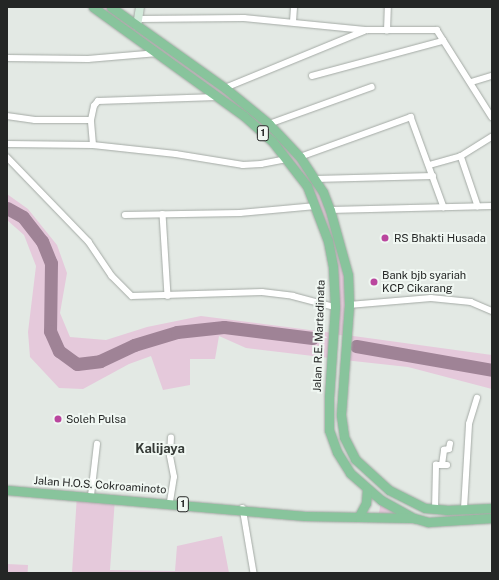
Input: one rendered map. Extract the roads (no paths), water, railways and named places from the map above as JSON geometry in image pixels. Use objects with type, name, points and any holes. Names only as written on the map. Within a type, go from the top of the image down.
[{"type":"highway","name":"Jalan R.E. Martadinata","points":[[93,7],[221,97],[272,141],[288,158],[307,186],[316,206],[333,267],[335,307],[328,397],[332,440],[343,464],[367,489],[414,518]]},
{"type":"highway","name":"1","points":[[110,7],[138,22],[225,88],[269,124],[300,157],[315,179],[330,210],[346,266],[349,304],[340,397],[344,437],[355,459],[389,490],[425,508],[435,510],[492,508]]},
{"type":"highway","points":[[330,377],[336,379],[342,377]]},
{"type":"highway","points":[[328,397],[334,395],[340,397]]},
{"type":"highway","points":[[359,516],[366,503],[367,489]]},
{"type":"highway","name":"Jalan H.O.S. Cokroaminoto","points":[[7,490],[243,508],[306,516],[359,516],[380,519],[414,518]]},
{"type":"highway","name":"1","points":[[414,518],[428,522],[492,518]]},
{"type":"main road","points":[[138,22],[140,7]]},
{"type":"street","points":[[293,22],[294,7]]},
{"type":"street","points":[[387,31],[388,7]]},
{"type":"street","points":[[138,22],[191,16],[293,22],[367,30],[437,30],[472,82],[492,117]]},
{"type":"street","points":[[225,88],[367,30]]},
{"type":"street","points":[[312,76],[443,41]]},
{"type":"street","points":[[7,58],[88,59],[158,53]]},
{"type":"street","points":[[472,82],[492,76]]},
{"type":"street","points":[[269,124],[372,87]]},
{"type":"street","points":[[93,145],[91,120],[94,106],[98,101],[221,97]]},
{"type":"street","points":[[7,116],[35,120],[91,120]]},
{"type":"street","points":[[300,157],[410,116],[414,119],[444,207]]},
{"type":"street","points":[[430,165],[461,156],[492,137]]},
{"type":"street","points":[[7,144],[93,145],[176,154],[243,165],[261,164],[288,158]]},
{"type":"street","points":[[461,156],[478,206]]},
{"type":"street","points":[[7,157],[89,242],[101,263],[130,294],[136,298],[262,292],[293,296],[335,307]]},
{"type":"street","points":[[315,179],[433,176]]},
{"type":"street","points":[[125,215],[240,213],[316,206]]},
{"type":"street","points":[[330,210],[492,206]]},
{"type":"street","points":[[163,214],[168,296]]},
{"type":"street","points":[[349,304],[431,298],[471,302],[492,311]]},
{"type":"street","points":[[464,509],[469,424],[477,398]]},
{"type":"street","points":[[170,502],[174,477],[170,456],[171,438]]},
{"type":"street","points":[[91,496],[97,444]]},
{"type":"street","points":[[435,510],[436,465],[444,465],[444,450],[449,449],[450,444]]},
{"type":"street","points":[[243,508],[254,573]]},
{"type":"waterway","points":[[7,208],[23,217],[42,241],[51,263],[50,331],[59,351],[77,364],[100,361],[134,345],[177,332],[224,327],[312,338]]},
{"type":"waterway","points":[[356,346],[492,370]]},
{"type":"place","name":"RS Bhakti Husada","points":[[385,238]]},
{"type":"place","name":"Bank bjb syariah KCP Cikarang","points":[[374,282]]},
{"type":"place","name":"Soleh Pulsa","points":[[58,419]]},
{"type":"district","name":"Kalijaya","points":[[160,449]]}]
